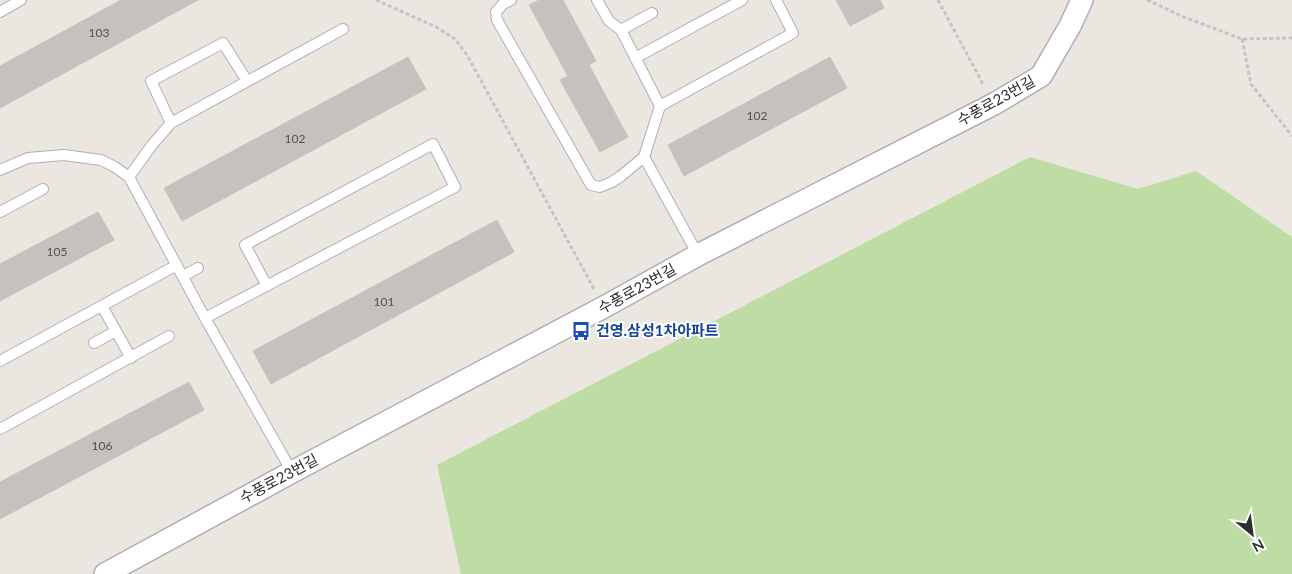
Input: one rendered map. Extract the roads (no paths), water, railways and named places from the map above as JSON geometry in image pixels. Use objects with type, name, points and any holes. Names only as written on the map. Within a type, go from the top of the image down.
[{"type":"street","name":"수풍로23번길","points":[[105,574],[698,255],[994,104],[1041,76],[1070,26],[1082,0]]},
{"type":"lane","points":[[0,12],[21,0]]},
{"type":"lane","points":[[511,0],[503,4],[496,12],[497,20],[591,186],[600,187],[621,176],[644,157],[660,106],[793,32],[776,0]]},
{"type":"lane","points":[[597,0],[609,21],[621,30],[660,106]]},
{"type":"lane","points":[[635,58],[742,0]]},
{"type":"lane","points":[[621,30],[652,13]]},
{"type":"lane","points":[[129,176],[171,123],[343,29]]},
{"type":"lane","points":[[171,123],[151,81],[224,43],[247,82]]},
{"type":"lane","points":[[205,318],[268,286],[456,187],[433,144],[245,245],[268,286]]},
{"type":"lane","points":[[0,170],[28,158],[64,155],[101,160],[129,176],[205,318],[292,472]]},
{"type":"lane","points":[[644,157],[698,255]]},
{"type":"lane","points":[[0,212],[43,189]]},
{"type":"lane","points":[[0,361],[177,265]]},
{"type":"lane","points":[[183,276],[198,268]]},
{"type":"lane","points":[[102,306],[130,358]]},
{"type":"lane","points":[[94,343],[116,330]]},
{"type":"lane","points":[[0,429],[169,336]]},
{"type":"place","name":"건영.삼성1차아파트","points":[[581,331]]}]
